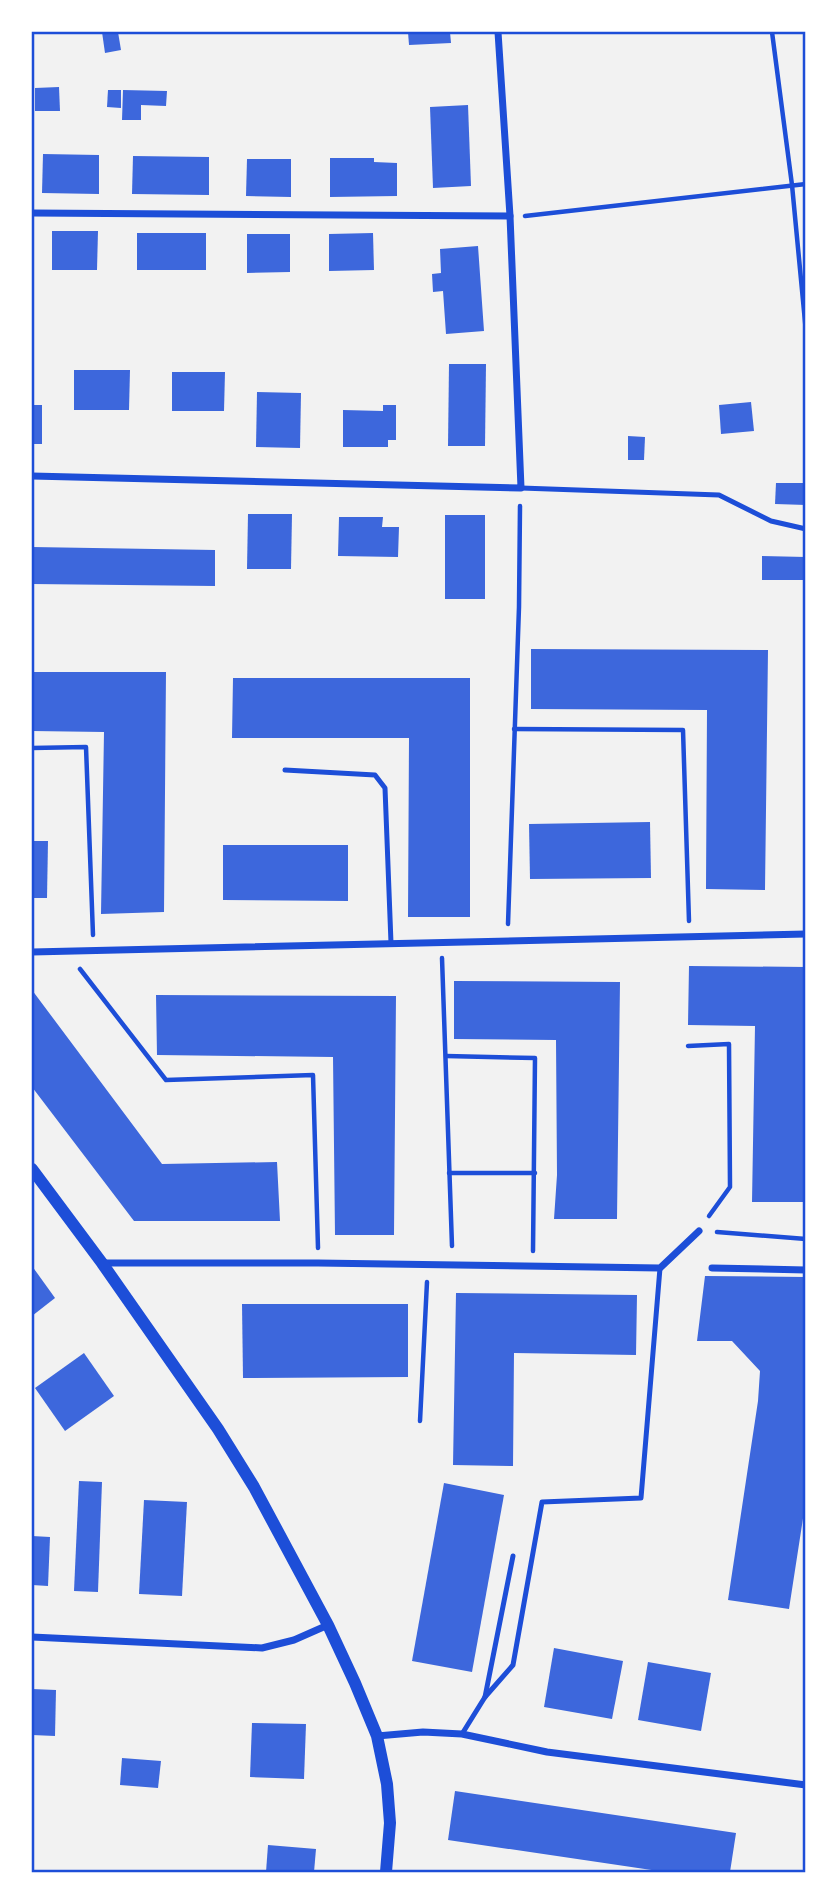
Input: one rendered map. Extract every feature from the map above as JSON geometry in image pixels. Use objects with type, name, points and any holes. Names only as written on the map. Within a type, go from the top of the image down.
[{"type":"street","points":[[32,476],[521,488],[510,216],[498,32]]},
{"type":"street","points":[[32,213],[510,216]]},
{"type":"street","points":[[32,952],[806,934]]},
{"type":"street","points":[[32,1169],[204,1408],[247,1475],[328,1625],[377,1736],[387,1784],[390,1823],[386,1872]]},
{"type":"street","points":[[102,1263],[660,1268],[699,1231]]},
{"type":"street","points":[[712,1268],[806,1270]]},
{"type":"street","points":[[32,1637],[262,1648],[294,1640],[328,1625]]},
{"type":"street","points":[[377,1736],[424,1732],[462,1734],[547,1752],[806,1785]]},
{"type":"lane","points":[[521,488],[719,495],[771,521],[806,529]]},
{"type":"lane","points":[[285,770],[375,775],[385,788],[391,943]]},
{"type":"lane","points":[[462,1734],[485,1697],[513,1665],[542,1502],[641,1498],[660,1268]]},
{"type":"lane","points":[[485,1697],[513,1556]]},
{"type":"path","points":[[772,32],[792,185],[806,332]]},
{"type":"path","points":[[510,216],[806,184]]},
{"type":"path","points":[[507,941],[521,488]]},
{"type":"path","points":[[514,729],[683,730],[689,936]]},
{"type":"path","points":[[32,748],[86,747],[94,950]]},
{"type":"path","points":[[441,942],[453,1265]]},
{"type":"path","points":[[65,951],[166,1080],[313,1075],[318,1263]]},
{"type":"path","points":[[688,1046],[729,1044],[730,1187],[699,1231]]},
{"type":"path","points":[[446,1056],[534,1058],[533,1265]]},
{"type":"path","points":[[449,1173],[535,1173]]},
{"type":"path","points":[[699,1231],[806,1239]]},
{"type":"path","points":[[420,1421],[428,1265]]},
{"type":"building","points":[[102,32],[118,32],[121,50],[105,53]]},
{"type":"building","points":[[408,32],[450,32],[451,43],[409,45]]},
{"type":"building","points":[[59,87],[60,111],[35,111],[35,88]]},
{"type":"building","points":[[108,90],[121,90],[121,108],[107,107]]},
{"type":"building","points":[[123,90],[167,91],[166,106],[141,105],[141,120],[122,120]]},
{"type":"building","points":[[468,105],[471,186],[433,188],[430,107]]},
{"type":"building","points":[[43,154],[99,155],[99,194],[42,193]]},
{"type":"building","points":[[133,156],[209,157],[209,195],[132,194]]},
{"type":"building","points":[[330,158],[374,158],[374,162],[397,163],[397,196],[330,197]]},
{"type":"building","points":[[247,159],[291,159],[291,197],[246,196]]},
{"type":"building","points":[[52,231],[98,231],[97,270],[52,270]]},
{"type":"building","points":[[137,233],[206,233],[206,270],[137,270]]},
{"type":"building","points":[[373,233],[374,270],[329,271],[329,234]]},
{"type":"building","points":[[247,234],[290,234],[290,272],[247,273]]},
{"type":"building","points":[[478,246],[484,331],[446,334],[443,291],[433,292],[432,274],[441,273],[440,249]]},
{"type":"building","points":[[449,364],[486,364],[485,446],[448,446]]},
{"type":"building","points":[[74,370],[130,370],[129,410],[74,410]]},
{"type":"building","points":[[172,372],[225,372],[224,411],[172,411]]},
{"type":"building","points":[[257,392],[301,393],[300,448],[256,447]]},
{"type":"building","points":[[751,402],[754,431],[721,434],[719,405]]},
{"type":"building","points":[[32,405],[42,405],[42,444],[32,444]]},
{"type":"building","points":[[383,405],[396,405],[396,440],[388,440],[388,447],[343,447],[343,410],[383,411]]},
{"type":"building","points":[[628,436],[645,437],[644,460],[628,460]]},
{"type":"building","points":[[776,483],[806,483],[806,505],[775,504]]},
{"type":"building","points":[[248,514],[292,514],[291,569],[247,569]]},
{"type":"building","points":[[445,515],[485,515],[485,599],[445,599]]},
{"type":"building","points":[[339,517],[383,517],[382,527],[399,527],[398,557],[338,556]]},
{"type":"building","points":[[32,547],[215,550],[215,586],[32,584]]},
{"type":"building","points":[[762,556],[806,557],[806,580],[762,580]]},
{"type":"building","points":[[531,649],[768,650],[765,890],[706,889],[707,710],[531,709]]},
{"type":"building","points":[[32,672],[166,672],[164,912],[101,914],[104,732],[32,731]]},
{"type":"building","points":[[233,678],[470,678],[470,917],[408,917],[409,738],[232,738]]},
{"type":"building","points":[[650,822],[651,878],[530,879],[529,824]]},
{"type":"building","points":[[32,841],[48,841],[47,898],[32,898]]},
{"type":"building","points":[[223,845],[348,845],[348,901],[223,900]]},
{"type":"building","points":[[689,966],[806,967],[806,1202],[752,1202],[755,1026],[688,1025]]},
{"type":"building","points":[[454,981],[620,982],[617,1219],[554,1219],[557,1175],[556,1040],[454,1039]]},
{"type":"building","points":[[32,990],[162,1164],[277,1162],[280,1221],[134,1221],[32,1087]]},
{"type":"building","points":[[156,995],[396,996],[394,1235],[335,1235],[333,1057],[157,1055]]},
{"type":"building","points":[[32,1266],[55,1298],[32,1316]]},
{"type":"building","points":[[705,1276],[806,1277],[806,1499],[789,1609],[728,1600],[758,1401],[760,1371],[732,1341],[697,1341]]},
{"type":"building","points":[[456,1293],[637,1295],[636,1355],[514,1353],[513,1466],[453,1465]]},
{"type":"building","points":[[242,1304],[408,1304],[408,1377],[243,1378]]},
{"type":"building","points":[[84,1353],[114,1396],[65,1431],[35,1388]]},
{"type":"building","points":[[79,1481],[102,1482],[98,1592],[74,1591]]},
{"type":"building","points":[[444,1483],[504,1495],[472,1672],[412,1661]]},
{"type":"building","points":[[144,1500],[187,1502],[182,1596],[139,1594]]},
{"type":"building","points":[[32,1536],[50,1537],[48,1586],[32,1585]]},
{"type":"building","points":[[554,1648],[623,1661],[612,1719],[544,1707]]},
{"type":"building","points":[[648,1662],[711,1673],[701,1731],[638,1720]]},
{"type":"building","points":[[32,1689],[56,1690],[55,1736],[32,1735]]},
{"type":"building","points":[[252,1723],[306,1724],[304,1779],[250,1777]]},
{"type":"building","points":[[122,1758],[161,1761],[158,1788],[120,1785]]},
{"type":"building","points":[[455,1791],[736,1833],[730,1872],[665,1872],[448,1840]]},
{"type":"building","points":[[268,1845],[316,1849],[314,1872],[266,1872]]}]
